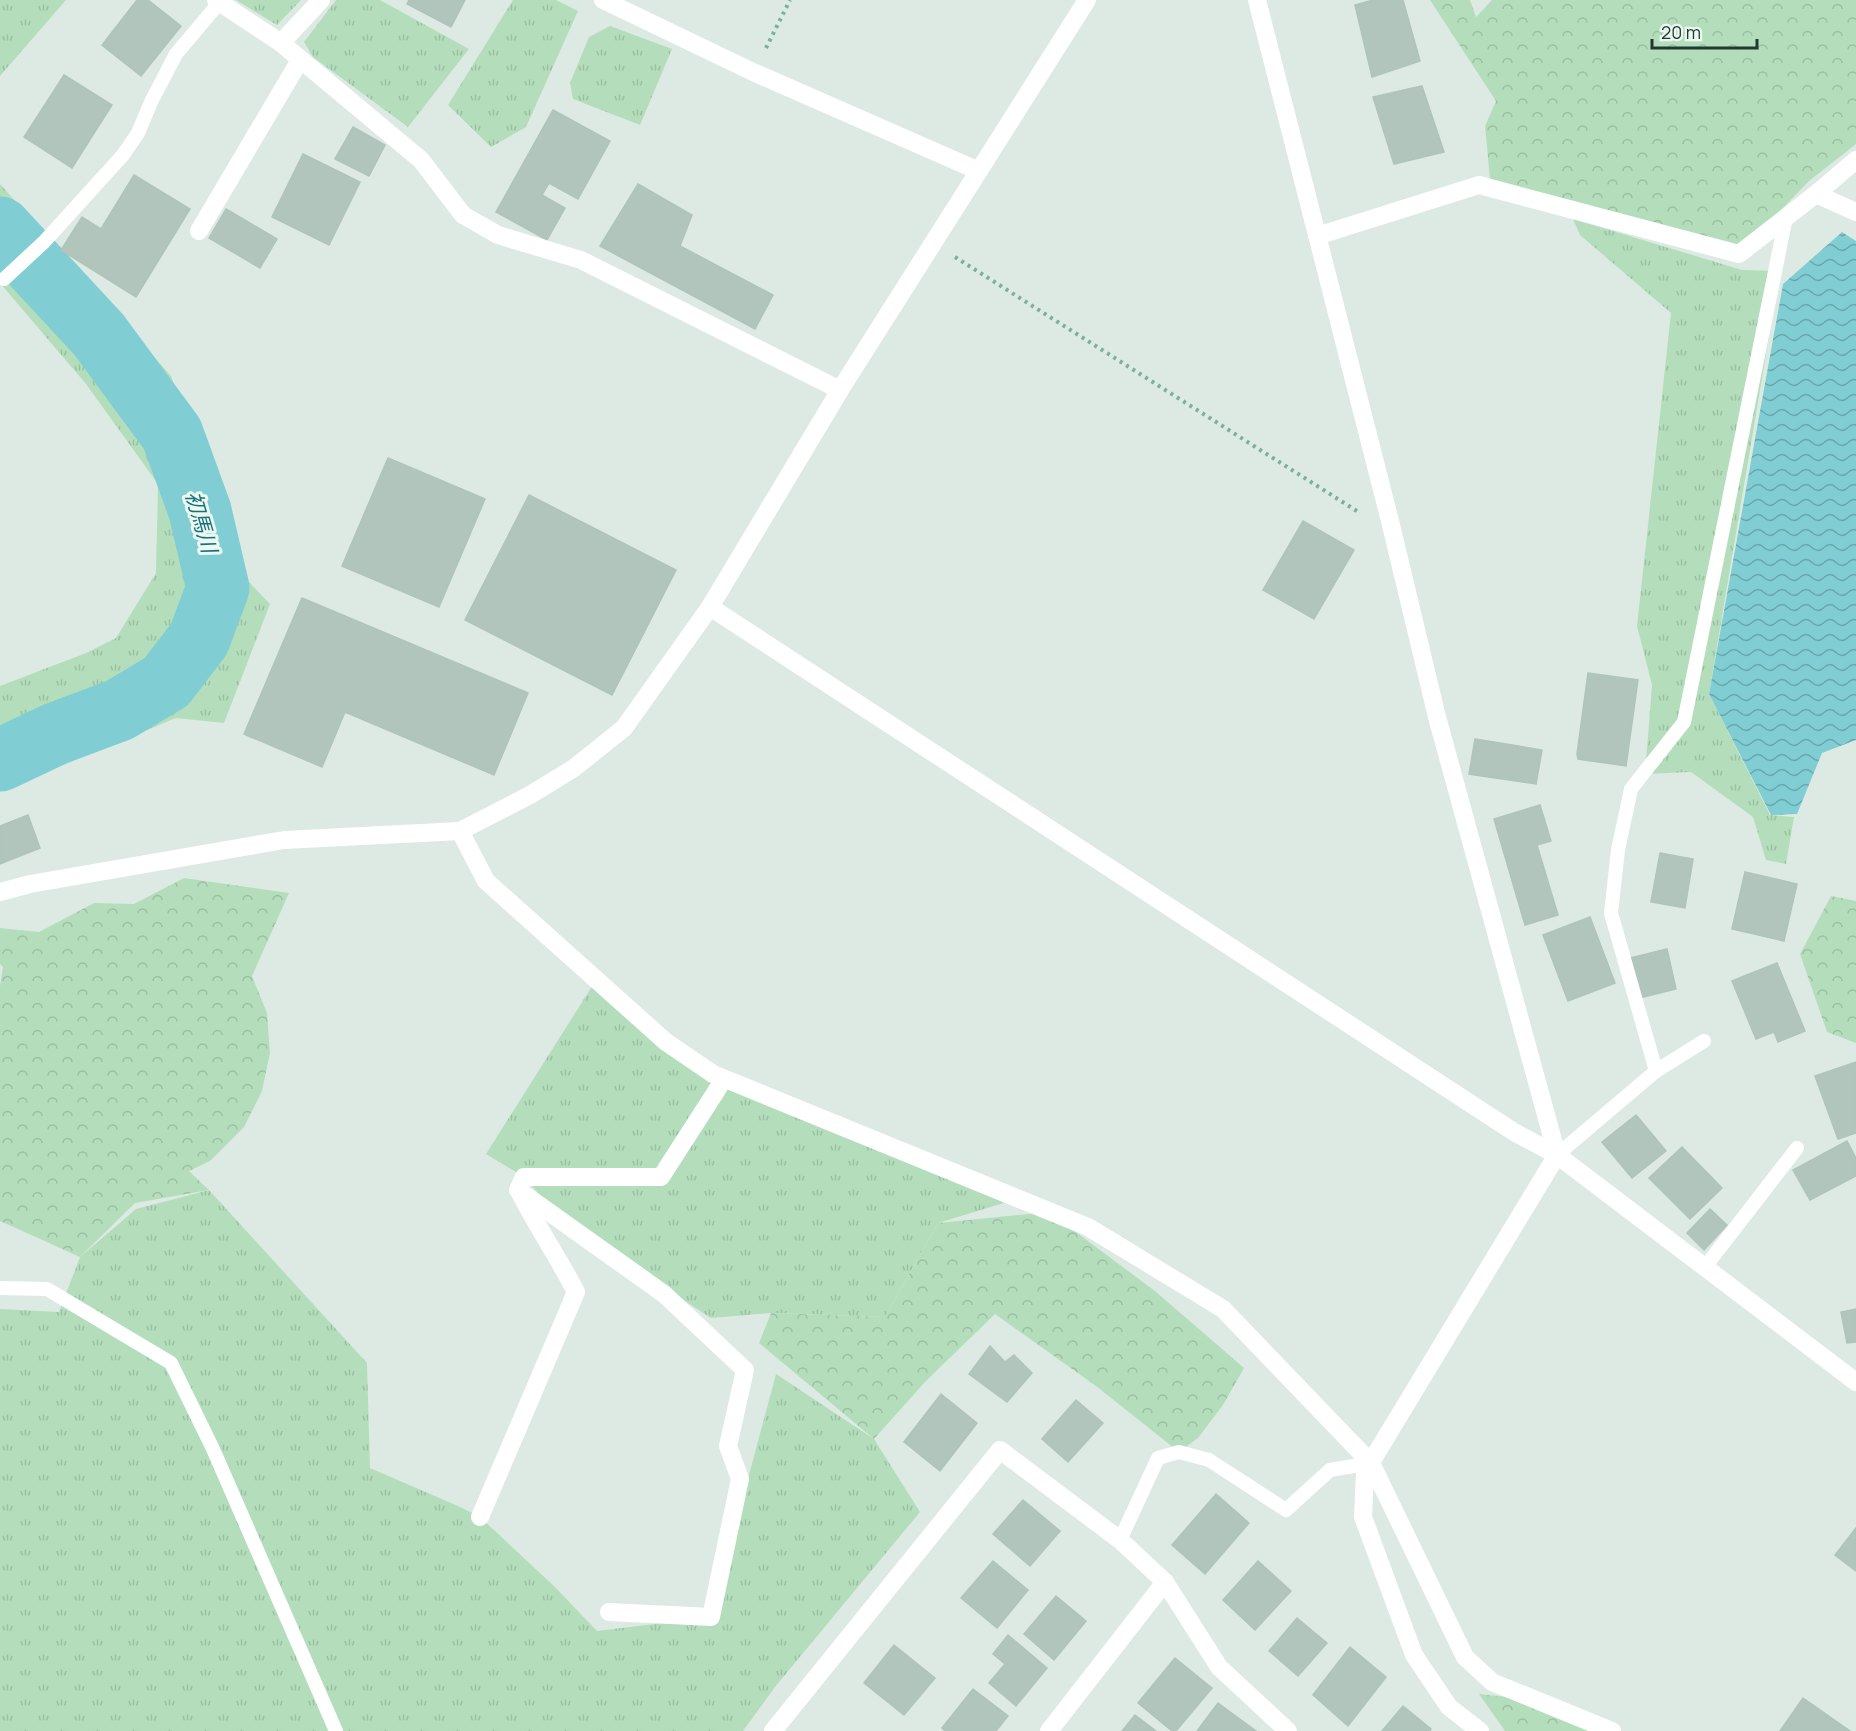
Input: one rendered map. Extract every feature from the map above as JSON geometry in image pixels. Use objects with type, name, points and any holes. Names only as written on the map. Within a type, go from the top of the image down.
[{"type":"street","points":[[281,43],[321,0]]},
{"type":"street","points":[[603,0],[753,72],[979,171]]},
{"type":"street","points":[[0,892],[30,884],[284,840],[460,831],[530,795],[574,768],[624,728],[710,608],[840,390],[1087,0]]},
{"type":"street","points":[[1257,0],[1437,717],[1557,1155],[1365,1472],[1363,1517],[1414,1655],[1449,1707],[1480,1731]]},
{"type":"street","points":[[218,1],[281,43],[422,160],[463,215],[498,235],[581,260],[840,390]]},
{"type":"street","points":[[199,231],[300,60]]},
{"type":"street","points":[[1317,236],[1479,185],[1738,254],[1856,160]]},
{"type":"street","points":[[1816,194],[1856,212]]},
{"type":"street","points":[[710,608],[1514,1132],[1557,1155],[1856,1382]]},
{"type":"street","points":[[460,831],[486,882],[666,1042],[714,1074],[1088,1227],[1223,1310],[1371,1463],[1465,1657],[1492,1682],[1612,1731]]},
{"type":"street","points":[[518,1190],[524,1177],[661,1177],[724,1078]]},
{"type":"street","points":[[480,1517],[576,1292],[518,1190]]},
{"type":"street","points":[[518,1190],[664,1294],[745,1370],[728,1446],[740,1479],[711,1617],[609,1612]]},
{"type":"street","points":[[773,1731],[1000,1450],[1120,1540],[1165,1582],[1219,1667],[1288,1731]]},
{"type":"street","points":[[1049,1731],[1165,1582]]},
{"type":"lane","points":[[4,279],[44,242],[123,155],[138,133],[176,54],[218,1]]},
{"type":"lane","points":[[1656,1071],[1611,913],[1618,850],[1631,789],[1684,722],[1786,217]]},
{"type":"lane","points":[[1557,1155],[1656,1071],[1704,1041]]},
{"type":"lane","points":[[1705,1267],[1797,1148]]},
{"type":"lane","points":[[0,1288],[47,1289],[171,1363],[213,1449],[336,1731]]},
{"type":"lane","points":[[1120,1540],[1158,1458],[1179,1452],[1209,1460],[1286,1510],[1330,1470],[1371,1463]]},
{"type":"path","points":[[753,72],[790,0]]},
{"type":"path","points":[[933,243],[1393,535]]},
{"type":"green space","points":[[0,0],[66,0],[0,76]]},
{"type":"green space","points":[[236,0],[301,0],[277,25]]},
{"type":"green space","points":[[336,0],[380,0],[469,49],[408,127],[313,57],[304,42]]},
{"type":"green space","points":[[513,0],[556,0],[578,11],[526,127],[491,147],[448,105]]},
{"type":"green space","points":[[1430,0],[1470,0],[1476,17],[1492,0],[1856,0],[1856,144],[1809,181],[1739,254],[1490,179],[1485,126],[1496,101]]},
{"type":"green space","points":[[610,26],[672,49],[640,125],[573,99],[570,83],[589,37]]},
{"type":"green space","points":[[0,184],[171,376],[231,552],[248,581],[270,604],[224,723],[176,718],[0,791],[0,686],[86,653],[116,638],[156,573],[158,484],[86,384],[0,283]]},
{"type":"green space","points":[[1573,219],[1742,270],[1780,271],[1709,694],[1770,815],[1794,817],[1786,864],[1766,860],[1753,817],[1691,772],[1645,774],[1652,685],[1637,626],[1671,313],[1580,235]]},
{"type":"green space","points":[[184,878],[289,893],[252,976],[267,1013],[270,1053],[262,1091],[244,1127],[210,1161],[189,1171],[209,1190],[135,1203],[80,1257],[0,1221],[0,986],[3,967],[0,964],[0,928],[39,932],[94,903],[134,904]]},
{"type":"green space","points":[[1831,896],[1856,901],[1856,1043],[1827,1032],[1800,954]]},
{"type":"green space","points":[[596,980],[714,1074],[1017,1199],[938,1223],[885,1317],[771,1313],[711,1318],[563,1222],[524,1177],[486,1154]]},
{"type":"green space","points":[[209,1190],[367,1363],[370,1468],[480,1517],[555,1587],[597,1631],[711,1617],[776,1374],[874,1439],[920,1512],[775,1687],[743,1731],[0,1731],[0,1309],[59,1312],[80,1257],[136,1209]]},
{"type":"green space","points":[[1049,1212],[1155,1291],[1244,1368],[1223,1405],[1198,1438],[1179,1452],[1096,1386],[995,1314],[925,1382],[874,1439],[759,1343],[771,1313],[885,1317],[938,1223]]},
{"type":"green space","points":[[1479,1694],[1535,1700],[1600,1731],[1505,1731]]},
{"type":"water","points":[[1842,232],[1856,241],[1856,740],[1822,753],[1797,814],[1771,815],[1709,694],[1783,284]]},
{"type":"building","points":[[137,0],[148,0],[181,26],[141,76],[102,45]]},
{"type":"building","points":[[409,0],[465,0],[451,27],[407,4]]},
{"type":"building","points":[[1373,0],[1403,0],[1420,61],[1372,77],[1355,5]]},
{"type":"building","points":[[64,75],[112,105],[72,168],[24,137]]},
{"type":"building","points":[[1422,86],[1444,152],[1394,164],[1373,97]]},
{"type":"building","points":[[553,110],[610,141],[578,199],[549,183],[542,195],[565,208],[547,240],[496,212]]},
{"type":"building","points":[[353,127],[385,145],[369,176],[335,159]]},
{"type":"building","points":[[303,154],[360,182],[329,245],[272,217]]},
{"type":"building","points":[[134,175],[190,209],[136,297],[61,250],[82,217],[101,229]]},
{"type":"building","points":[[638,184],[692,215],[680,246],[773,295],[755,329],[600,246]]},
{"type":"building","points":[[226,209],[277,239],[260,268],[209,238]]},
{"type":"building","points":[[388,458],[485,499],[439,607],[342,566]]},
{"type":"building","points":[[529,495],[676,570],[612,695],[465,620]]},
{"type":"building","points":[[1303,521],[1354,550],[1314,619],[1263,590]]},
{"type":"building","points":[[302,598],[528,693],[494,775],[345,712],[322,767],[244,734]]},
{"type":"building","points":[[1588,673],[1638,680],[1626,766],[1578,759]]},
{"type":"building","points":[[1475,739],[1542,750],[1536,784],[1469,774]]},
{"type":"building","points":[[1540,805],[1551,841],[1537,845],[1558,915],[1525,925],[1494,819]]},
{"type":"building","points":[[28,815],[40,848],[0,864],[0,826]]},
{"type":"building","points":[[1660,853],[1693,859],[1685,908],[1651,902]]},
{"type":"building","points":[[1745,872],[1797,884],[1784,941],[1732,929]]},
{"type":"building","points":[[1590,917],[1615,983],[1568,1001],[1543,935]]},
{"type":"building","points":[[1667,949],[1676,989],[1635,999],[1626,959]]},
{"type":"building","points":[[1777,963],[1805,1031],[1778,1042],[1774,1032],[1756,1039],[1732,981]]},
{"type":"building","points":[[1856,1062],[1856,1133],[1838,1139],[1815,1076]]},
{"type":"building","points":[[1636,1115],[1666,1151],[1632,1178],[1602,1142]]},
{"type":"building","points":[[1847,1141],[1856,1158],[1856,1176],[1810,1200],[1793,1170]]},
{"type":"building","points":[[1682,1147],[1722,1188],[1690,1219],[1649,1178]]},
{"type":"building","points":[[1710,1209],[1727,1225],[1704,1250],[1687,1233]]},
{"type":"building","points":[[1856,1309],[1856,1342],[1847,1343],[1841,1312]]},
{"type":"building","points":[[990,1346],[1005,1362],[1014,1355],[1032,1373],[1007,1402],[969,1374]]},
{"type":"building","points":[[941,1394],[977,1423],[940,1471],[904,1442]]},
{"type":"building","points":[[1076,1400],[1103,1423],[1068,1462],[1042,1439]]},
{"type":"building","points":[[1216,1494],[1249,1523],[1205,1574],[1172,1545]]},
{"type":"building","points":[[1023,1500],[1060,1531],[1030,1566],[993,1534]]},
{"type":"building","points":[[1856,1528],[1856,1571],[1835,1555]]},
{"type":"building","points":[[993,1561],[1028,1590],[997,1628],[961,1598]]},
{"type":"building","points":[[1258,1561],[1291,1591],[1255,1630],[1223,1600]]},
{"type":"building","points":[[1056,1596],[1086,1621],[1054,1660],[1024,1634]]},
{"type":"building","points":[[1297,1618],[1327,1643],[1298,1676],[1269,1651]]},
{"type":"building","points":[[1008,1635],[1047,1668],[1016,1706],[989,1683],[1005,1664],[993,1654]]},
{"type":"building","points":[[894,1645],[935,1678],[904,1715],[864,1683]]},
{"type":"building","points":[[1350,1647],[1386,1677],[1348,1726],[1313,1695]]},
{"type":"building","points":[[1175,1658],[1212,1688],[1176,1731],[1172,1731],[1138,1703]]},
{"type":"building","points":[[973,1689],[1008,1716],[996,1731],[945,1731],[942,1728]]},
{"type":"building","points":[[1803,1698],[1850,1731],[1780,1731]]},
{"type":"building","points":[[1218,1703],[1256,1731],[1197,1731]]},
{"type":"building","points":[[1403,1706],[1431,1729],[1430,1731],[1382,1731]]},
{"type":"building","points":[[1135,1715],[1156,1731],[1122,1731]]},
{"type":"waterway","name":"初馬川","points":[[0,228],[99,335],[172,434],[200,511],[218,588],[199,639],[166,682],[119,710],[55,734],[0,760]]}]
